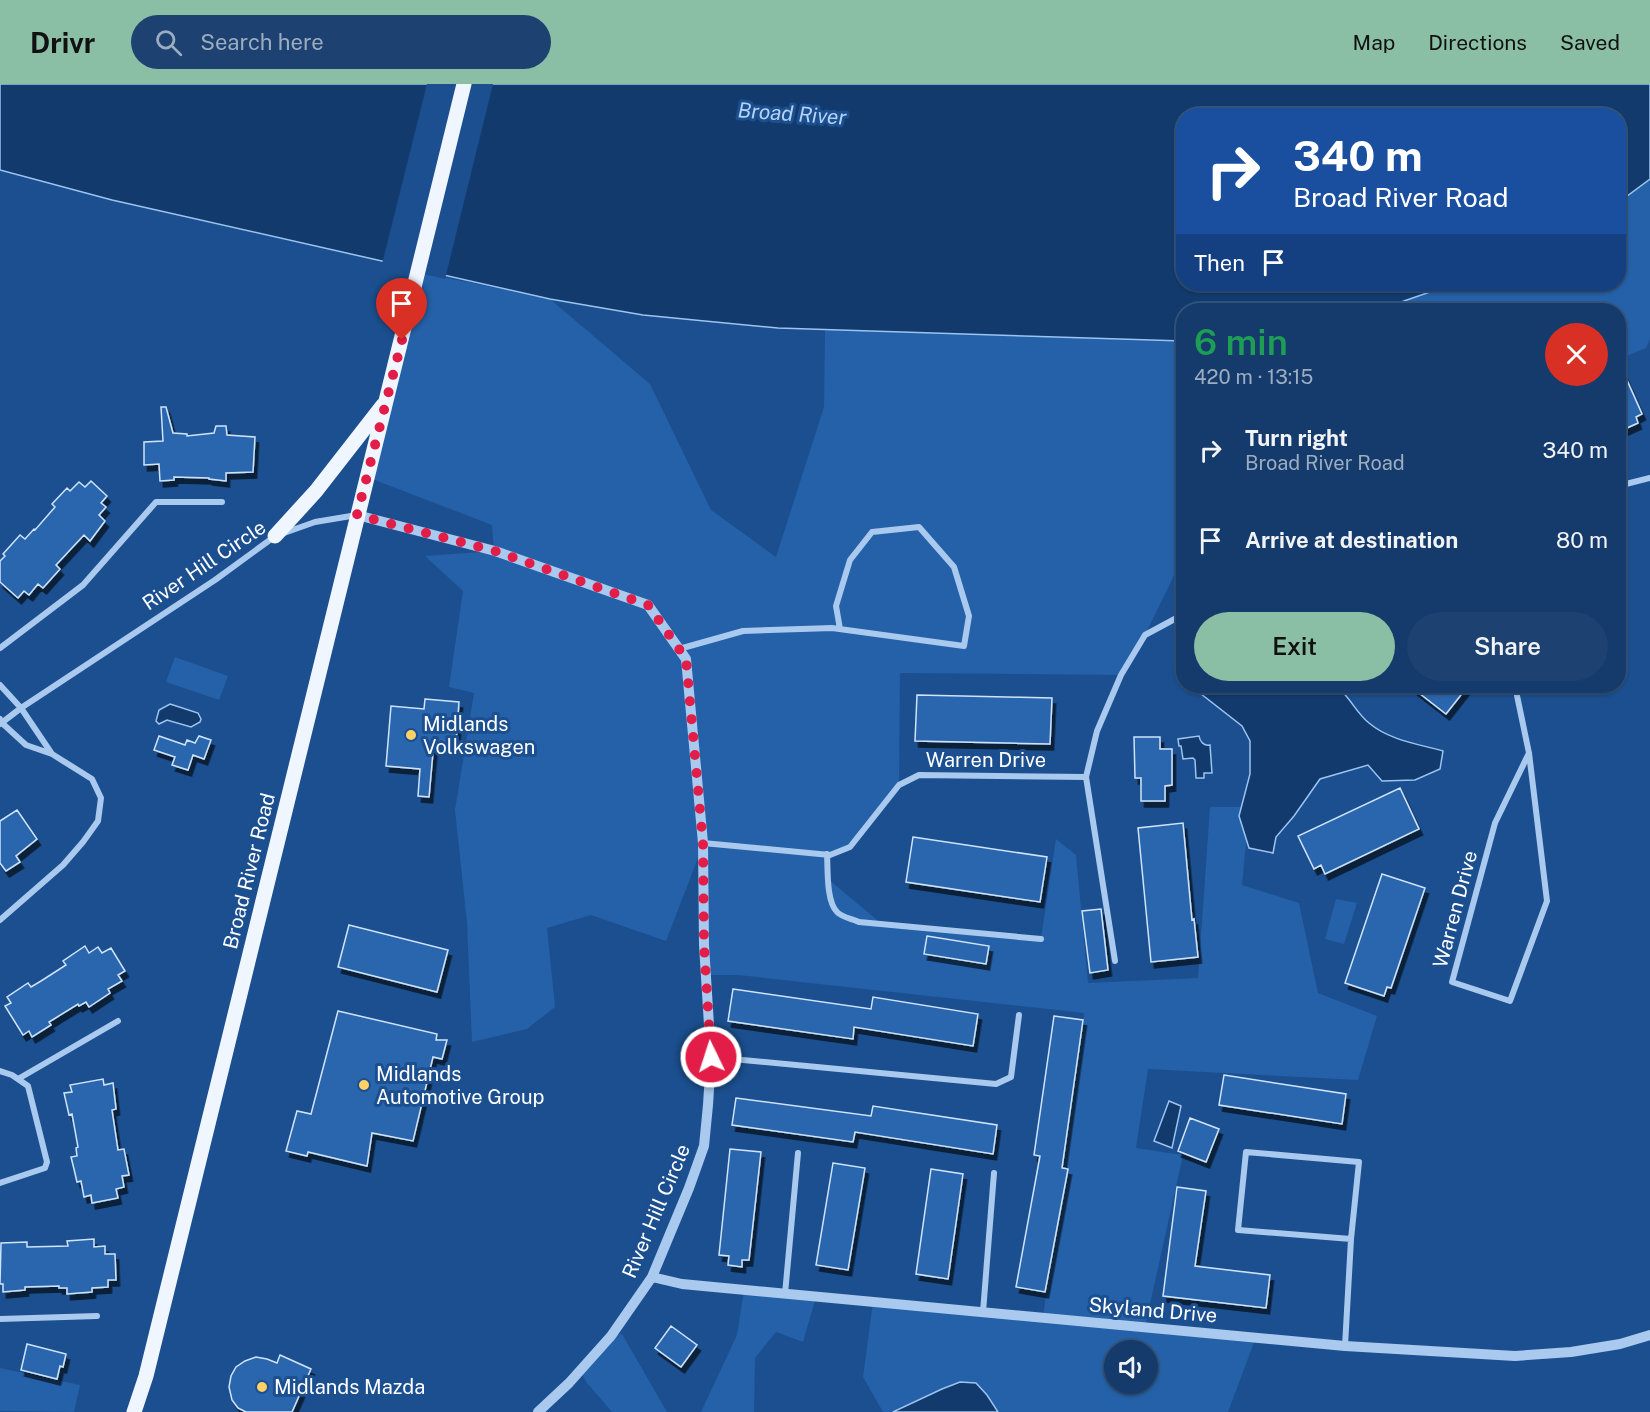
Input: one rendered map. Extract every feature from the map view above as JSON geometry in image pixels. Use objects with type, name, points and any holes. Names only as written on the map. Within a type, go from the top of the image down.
[{"type":"main road","name":"Broad River Road","points":[[134,1412],[146,1376],[464,84]]},
{"type":"main road","points":[[275,536],[316,491],[386,400]]},
{"type":"street","points":[[1626,484],[1650,478]]},
{"type":"street","points":[[0,648],[82,585],[156,502],[222,502]]},
{"type":"street","name":"River Hill Circle","points":[[1,722],[215,580],[275,536],[315,522],[357,515],[495,551],[648,605],[686,659],[703,843],[704,945],[711,1057],[704,1146],[652,1277],[611,1336],[569,1383],[538,1412]]},
{"type":"street","points":[[679,649],[743,631],[832,628],[964,646],[969,616],[954,567],[919,527],[872,532],[850,560],[836,606],[840,629]]},
{"type":"street","points":[[1115,961],[1086,777],[1097,731],[1121,675],[1145,635],[1176,618]]},
{"type":"street","points":[[0,685],[21,708],[52,754]]},
{"type":"street","name":"Warren Drive","points":[[1516,693],[1529,753],[1547,901],[1510,1001],[1452,982],[1495,823],[1529,753]]},
{"type":"street","points":[[0,920],[63,865],[83,842],[98,821],[101,798],[92,779],[52,754],[26,745],[1,722]]},
{"type":"street","name":"Warren Drive","points":[[703,843],[830,855],[850,847],[900,785],[919,775],[1086,777]]},
{"type":"street","points":[[827,854],[831,900],[837,912],[859,922],[1041,939]]},
{"type":"street","points":[[711,1057],[996,1084],[1011,1077],[1019,1015]]},
{"type":"street","points":[[18,1079],[118,1021]]},
{"type":"street","points":[[0,1071],[12,1075],[28,1086],[47,1162],[45,1168],[0,1182]]},
{"type":"street","points":[[1345,1346],[1351,1239],[1359,1162],[1246,1152],[1238,1230],[1351,1239]]},
{"type":"street","points":[[785,1294],[798,1153]]},
{"type":"street","points":[[982,1312],[994,1173]]},
{"type":"street","name":"Skyland Drive","points":[[652,1277],[682,1284],[1345,1346],[1515,1356],[1620,1344],[1650,1335]]},
{"type":"street","points":[[0,1319],[97,1316]]},
{"type":"shaded area","points":[[1650,179],[1650,339],[1646,348],[1626,356],[1626,303],[1398,303],[1433,291],[1626,291],[1626,197]]},
{"type":"shaded area","points":[[418,272],[550,299],[650,384],[711,510],[776,557],[824,407],[825,329],[1176,341],[1176,571],[1145,635],[1121,675],[900,673],[899,785],[850,847],[830,855],[828,879],[882,924],[1041,938],[1056,839],[1076,855],[1088,983],[1198,978],[1210,807],[1246,807],[1247,832],[1242,885],[1299,903],[1318,993],[1377,1016],[1358,1080],[1148,1069],[1136,1148],[1183,1155],[1145,1327],[1256,1337],[1228,1412],[998,1412],[987,1395],[960,1382],[893,1412],[883,1412],[863,1377],[873,1302],[1043,1317],[1084,1013],[738,975],[706,975],[703,845],[666,941],[591,915],[547,928],[555,1007],[527,1029],[472,1042],[467,923],[455,810],[474,693],[449,687],[463,591],[425,556],[494,551],[492,525],[367,477]]},
{"type":"shaded area","points":[[175,657],[228,676],[219,700],[166,682]]},
{"type":"shaded area","points":[[1336,899],[1357,903],[1344,944],[1325,939]]},
{"type":"shaded area","points":[[744,1290],[816,1297],[803,1342],[776,1332],[755,1358],[754,1412],[701,1412],[737,1335]]},
{"type":"shaded area","points":[[622,1334],[667,1412],[612,1412],[587,1383],[580,1371],[611,1336]]},
{"type":"shaded area","points":[[0,1368],[80,1385],[74,1412],[0,1411]]},
{"type":"water","name":"Broad River","points":[[0,84],[1650,84],[1650,179],[1626,197],[1626,108],[1176,108],[1176,291],[1433,291],[1398,303],[1176,303],[1176,341],[778,328],[643,315],[550,299],[112,200],[0,170]]},
{"type":"water","points":[[1200,693],[1343,693],[1364,719],[1385,734],[1443,751],[1440,769],[1415,780],[1382,781],[1368,765],[1320,779],[1276,837],[1273,853],[1249,848],[1239,816],[1250,774],[1250,741],[1242,726]]},
{"type":"water","points":[[170,704],[198,713],[200,722],[191,727],[167,720],[159,724],[156,721],[159,710]]},
{"type":"water","points":[[1199,736],[1203,743],[1210,745],[1212,773],[1204,773],[1204,778],[1196,778],[1193,758],[1183,759],[1178,739]]},
{"type":"water","points":[[1169,1101],[1181,1106],[1172,1148],[1154,1141]]},
{"type":"water","points":[[960,1382],[976,1383],[998,1412],[893,1412],[942,1389]]},
{"type":"pier","points":[[427,84],[493,84],[445,279],[382,264]]},
{"type":"building","points":[[1626,378],[1642,414],[1636,417],[1638,423],[1626,428]]},
{"type":"building","points":[[161,407],[166,407],[173,433],[187,434],[187,436],[214,433],[216,426],[226,426],[227,435],[255,437],[253,472],[226,473],[226,481],[174,477],[174,480],[160,481],[159,464],[144,465],[144,442],[163,441]]},
{"type":"building","points":[[91,481],[107,496],[101,503],[106,507],[99,515],[105,521],[90,541],[84,535],[56,565],[60,569],[43,588],[38,584],[29,595],[24,591],[18,598],[0,582],[0,561],[5,556],[3,554],[20,535],[25,539],[35,530],[55,507],[52,504],[67,488],[70,491],[79,482],[85,487]]},
{"type":"building","points":[[1419,693],[1462,693],[1446,714]]},
{"type":"building","points":[[917,695],[1052,698],[1050,744],[915,741]]},
{"type":"building","points":[[425,699],[459,702],[456,742],[434,741],[429,797],[418,796],[420,769],[386,766],[391,706],[424,709]]},
{"type":"building","points":[[159,736],[185,745],[187,740],[195,743],[199,736],[211,740],[204,759],[193,755],[188,770],[172,765],[175,757],[154,750]]},
{"type":"building","points":[[1134,737],[1160,737],[1160,749],[1172,749],[1172,785],[1165,786],[1165,801],[1141,801],[1141,778],[1135,778]]},
{"type":"building","points":[[1400,788],[1419,829],[1325,874],[1321,865],[1314,869],[1298,836]]},
{"type":"building","points":[[17,810],[37,839],[16,856],[20,862],[6,871],[0,863],[0,821]]},
{"type":"building","points":[[1183,823],[1192,920],[1194,919],[1198,957],[1151,962],[1138,828]]},
{"type":"building","points":[[913,837],[1047,857],[1040,902],[906,882]]},
{"type":"building","points":[[1382,874],[1425,888],[1391,988],[1387,987],[1384,996],[1345,983]]},
{"type":"building","points":[[1101,909],[1108,970],[1090,973],[1082,911]]},
{"type":"building","points":[[349,925],[448,950],[437,992],[338,967]]},
{"type":"building","points":[[927,936],[989,946],[986,964],[924,954]]},
{"type":"building","points":[[85,946],[89,953],[98,947],[102,953],[111,948],[125,971],[118,975],[122,981],[108,989],[110,993],[89,1007],[86,1002],[79,1006],[78,1004],[49,1022],[51,1025],[32,1037],[29,1031],[23,1035],[5,1006],[11,1003],[7,997],[28,983],[31,987],[66,965],[63,961]]},
{"type":"building","points":[[733,989],[871,1009],[873,997],[978,1014],[973,1046],[854,1027],[853,1039],[728,1021]]},
{"type":"building","points":[[338,1011],[437,1034],[436,1040],[447,1040],[442,1059],[433,1057],[413,1141],[372,1133],[367,1166],[308,1152],[307,1156],[286,1151],[297,1111],[311,1114]]},
{"type":"building","points":[[1054,1016],[1083,1020],[1062,1168],[1068,1169],[1045,1292],[1016,1287],[1040,1156],[1034,1155]]},
{"type":"building","points":[[1224,1075],[1346,1094],[1342,1124],[1219,1105]]},
{"type":"building","points":[[103,1079],[104,1085],[113,1083],[116,1109],[112,1110],[118,1150],[124,1149],[129,1175],[122,1176],[124,1187],[116,1189],[118,1198],[92,1203],[91,1195],[84,1197],[81,1181],[77,1182],[71,1157],[77,1156],[76,1148],[78,1147],[72,1114],[69,1115],[64,1093],[72,1092],[70,1085]]},
{"type":"building","points":[[736,1098],[871,1116],[873,1106],[997,1125],[993,1154],[855,1132],[853,1142],[732,1125]]},
{"type":"building","points":[[1190,1118],[1219,1129],[1206,1162],[1178,1151]]},
{"type":"building","points":[[730,1149],[761,1152],[749,1260],[742,1260],[742,1267],[728,1265],[729,1256],[719,1255]]},
{"type":"building","points":[[833,1163],[865,1168],[848,1270],[816,1265]]},
{"type":"building","points":[[931,1169],[963,1174],[948,1279],[916,1274]]},
{"type":"building","points":[[1177,1187],[1206,1191],[1195,1266],[1270,1275],[1266,1308],[1163,1296]]},
{"type":"building","points":[[94,1239],[94,1247],[105,1246],[105,1254],[115,1254],[116,1280],[108,1280],[108,1287],[92,1288],[92,1292],[67,1294],[67,1288],[59,1288],[59,1286],[25,1287],[25,1290],[3,1292],[3,1284],[0,1284],[1,1243],[27,1242],[27,1247],[68,1246],[67,1241]]},
{"type":"building","points":[[671,1326],[697,1345],[681,1367],[655,1348]]},
{"type":"building","points":[[27,1344],[66,1354],[57,1379],[21,1370]]},
{"type":"building","points":[[280,1355],[311,1369],[292,1412],[246,1412],[238,1408],[232,1400],[229,1387],[236,1367],[256,1357],[277,1363]]},
{"type":"place","name":"Midlands Volkswagen","points":[[411,735]]},
{"type":"place","name":"Midlands Automotive Group","points":[[364,1085]]},
{"type":"place","name":"Midlands Mazda","points":[[262,1387]]},
{"type":"route","points":[[402,340],[357,515],[495,551],[648,605],[686,659],[703,843],[704,945],[711,1057]]}]
